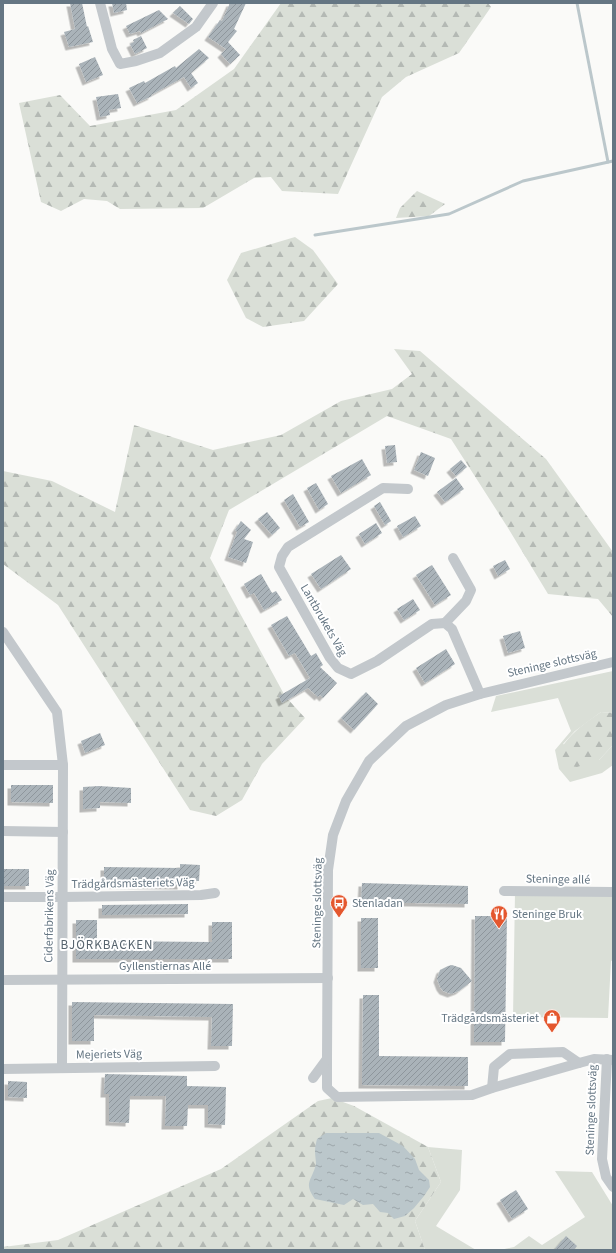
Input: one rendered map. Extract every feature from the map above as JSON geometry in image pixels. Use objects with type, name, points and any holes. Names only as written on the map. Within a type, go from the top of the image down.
[{"type":"street","points":[[100,3],[112,49],[120,64],[136,61],[160,53],[196,27],[213,3]]},
{"type":"street","name":"Lantbrukets Väg","points":[[408,489],[383,488],[288,547],[282,556],[279,567],[330,658],[338,668],[351,674],[377,661],[432,624],[445,624]]},
{"type":"street","points":[[453,558],[471,590],[466,601],[445,624],[452,629],[480,694]]},
{"type":"street","name":"Ciderfabrikens Väg","points":[[3,632],[57,712],[63,765],[62,1068]]},
{"type":"street","name":"Steninge slottsväg","points":[[613,662],[480,694],[446,705],[406,726],[369,761],[346,801],[333,835],[328,870],[326,1060],[326,1088],[337,1097],[472,1095],[594,1059],[610,1060],[602,1159],[606,1177],[613,1187]]},
{"type":"street","points":[[3,765],[63,765]]},
{"type":"street","points":[[3,831],[63,832]]},
{"type":"street","name":"Steninge allé","points":[[504,891],[613,892]]},
{"type":"street","name":"Trädgårdsmästeriets Väg","points":[[3,897],[202,895],[215,893]]},
{"type":"street","name":"Gyllenstiernas Allé","points":[[3,980],[328,978]]},
{"type":"street","points":[[492,1088],[494,1067],[510,1054],[563,1052],[579,1063]]},
{"type":"street","points":[[313,1078],[326,1060]]},
{"type":"street","name":"Mejeriets Väg","points":[[3,1069],[215,1066]]},
{"type":"green space","points":[[281,3],[488,3],[491,7],[459,53],[406,77],[382,97],[338,194],[282,191],[271,177],[254,178],[203,208],[120,209],[107,201],[84,199],[61,211],[41,202],[19,103],[60,95],[90,126],[176,110],[234,69]]},
{"type":"green space","points":[[417,191],[445,204],[429,216],[396,218],[400,208]]},
{"type":"green space","points":[[295,237],[313,250],[338,284],[304,321],[263,327],[246,318],[227,280],[241,253]]},
{"type":"green space","points":[[394,349],[420,351],[546,459],[613,552],[613,617],[598,599],[548,594],[451,439],[387,416],[229,510],[210,558],[285,696],[305,718],[262,764],[242,800],[216,816],[190,810],[58,605],[3,564],[3,471],[52,481],[115,512],[134,425],[213,450],[281,435],[341,401],[392,389],[412,374]]},
{"type":"green space","points":[[613,671],[613,713],[601,712],[575,731],[563,744],[599,760],[613,745],[613,765],[602,773],[570,782],[559,769],[555,750],[571,731],[558,698],[491,712],[496,696]]},
{"type":"green space","points":[[601,712],[613,713],[613,745],[599,760],[577,767],[564,765],[557,755],[566,741],[576,730]]},
{"type":"green space","points":[[515,893],[613,896],[613,960],[611,961],[608,1018],[513,1017]]},
{"type":"green space","points":[[332,1098],[354,1106],[428,1147],[441,1182],[415,1221],[425,1250],[3,1250],[3,1247],[58,1240],[221,1169],[318,1101]]},
{"type":"green space","points":[[428,1147],[462,1150],[460,1190],[436,1226],[476,1250],[425,1250],[415,1221],[441,1182]]},
{"type":"green space","points":[[555,1171],[592,1172],[613,1206],[613,1250],[500,1250],[514,1247],[529,1236],[542,1245],[585,1217]]},
{"type":"water","points":[[326,1133],[379,1133],[403,1146],[415,1159],[419,1170],[429,1180],[430,1187],[414,1208],[405,1216],[394,1219],[388,1213],[380,1212],[373,1204],[363,1205],[353,1199],[344,1205],[315,1199],[311,1193],[309,1185],[316,1164],[315,1150],[317,1139]]},
{"type":"building","points":[[70,3],[82,3],[87,27],[88,26],[93,42],[69,47],[64,32],[75,29]]},
{"type":"building","points":[[112,3],[126,3],[127,10],[114,13]]},
{"type":"building","points":[[230,3],[246,3],[234,29],[237,31],[228,42],[240,55],[230,64],[221,54],[226,49],[208,37],[220,20],[222,21]]},
{"type":"building","points":[[180,6],[193,19],[189,24],[173,13]]},
{"type":"building","points":[[159,10],[168,19],[141,33],[140,31],[130,34],[126,26]]},
{"type":"building","points":[[141,36],[147,48],[135,54],[130,44],[134,42],[133,40]]},
{"type":"building","points":[[199,49],[209,58],[191,73],[198,83],[191,88],[184,77],[137,103],[129,88],[144,81],[145,83],[175,66],[176,68]]},
{"type":"building","points":[[95,57],[103,75],[86,82],[79,64]]},
{"type":"building","points":[[118,94],[121,108],[109,110],[110,115],[100,117],[96,97]]},
{"type":"building","points":[[395,445],[397,462],[387,463],[385,446]]},
{"type":"building","points":[[421,452],[435,458],[428,476],[414,470]]},
{"type":"building","points":[[362,459],[371,475],[341,493],[331,476]]},
{"type":"building","points":[[461,460],[467,467],[456,476],[450,469]]},
{"type":"building","points":[[456,478],[464,489],[445,502],[437,492]]},
{"type":"building","points":[[316,483],[328,504],[319,510],[307,488]]},
{"type":"building","points":[[293,494],[309,522],[300,527],[284,500]]},
{"type":"building","points":[[380,502],[391,521],[385,525],[374,506]]},
{"type":"building","points":[[267,512],[280,528],[272,535],[258,519]]},
{"type":"building","points":[[415,516],[421,526],[403,537],[397,526]]},
{"type":"building","points":[[241,521],[251,530],[244,539],[253,542],[246,563],[228,557],[237,532],[235,530]]},
{"type":"building","points":[[376,523],[382,533],[365,544],[359,534]]},
{"type":"building","points":[[341,555],[351,569],[321,589],[311,574]]},
{"type":"building","points":[[505,560],[510,569],[498,576],[493,566]]},
{"type":"building","points":[[432,565],[451,595],[435,605],[416,575]]},
{"type":"building","points":[[261,574],[272,593],[276,591],[282,600],[264,610],[254,593],[250,595],[244,584]]},
{"type":"building","points":[[413,599],[420,610],[404,620],[397,609]]},
{"type":"building","points":[[287,616],[311,656],[316,653],[323,665],[320,667],[337,683],[323,698],[320,695],[318,697],[308,688],[282,703],[279,696],[310,678],[295,653],[289,656],[271,625]]},
{"type":"building","points":[[520,631],[525,648],[508,653],[503,636]]},
{"type":"building","points":[[446,649],[455,664],[425,683],[416,668]]},
{"type":"building","points":[[366,692],[378,704],[354,730],[341,718]]},
{"type":"building","points":[[100,733],[105,745],[85,753],[81,741]]},
{"type":"building","points":[[11,785],[53,785],[53,803],[11,802]]},
{"type":"building","points":[[99,786],[131,788],[131,803],[100,802],[100,808],[83,809],[83,787]]},
{"type":"building","points":[[180,864],[200,865],[199,881],[181,881],[181,886],[104,885],[104,867],[180,868]]},
{"type":"building","points":[[3,869],[29,869],[29,886],[3,886]]},
{"type":"building","points":[[362,883],[468,886],[468,904],[361,902]]},
{"type":"building","points":[[188,904],[188,914],[102,915],[102,905]]},
{"type":"building","points":[[475,916],[507,916],[505,1042],[474,1042]]},
{"type":"building","points":[[361,918],[378,918],[378,968],[361,968]]},
{"type":"building","points":[[76,920],[97,920],[97,941],[212,942],[212,922],[232,922],[232,959],[76,959]]},
{"type":"building","points":[[452,965],[461,968],[472,981],[459,991],[451,994],[443,991],[437,979],[440,970]]},
{"type":"building","points":[[363,995],[379,995],[379,1056],[468,1057],[468,1086],[362,1085]]},
{"type":"building","points":[[72,1002],[233,1004],[232,1046],[211,1046],[212,1017],[94,1015],[94,1041],[72,1041]]},
{"type":"building","points":[[105,1074],[187,1076],[187,1086],[226,1087],[225,1125],[208,1124],[208,1105],[188,1105],[187,1126],[165,1126],[166,1096],[130,1096],[129,1123],[109,1122],[109,1094],[104,1094]]},
{"type":"building","points":[[8,1081],[27,1082],[27,1098],[8,1097]]},
{"type":"building","points":[[516,1190],[528,1209],[512,1219],[500,1200]]},
{"type":"building","points":[[566,1236],[577,1246],[574,1250],[554,1250]]},
{"type":"waterway","points":[[577,3],[608,162]]},
{"type":"waterway","points":[[315,235],[449,214],[523,181],[613,161]]},
{"type":"place","name":"Stenladan","points":[[339,918]]},
{"type":"place","name":"Steninge Bruk","points":[[499,929]]},
{"type":"place","name":"Trädgårdsmästeriet","points":[[552,1033]]},
{"type":"district","name":"BJÖRKBACKEN","points":[[107,944]]}]
